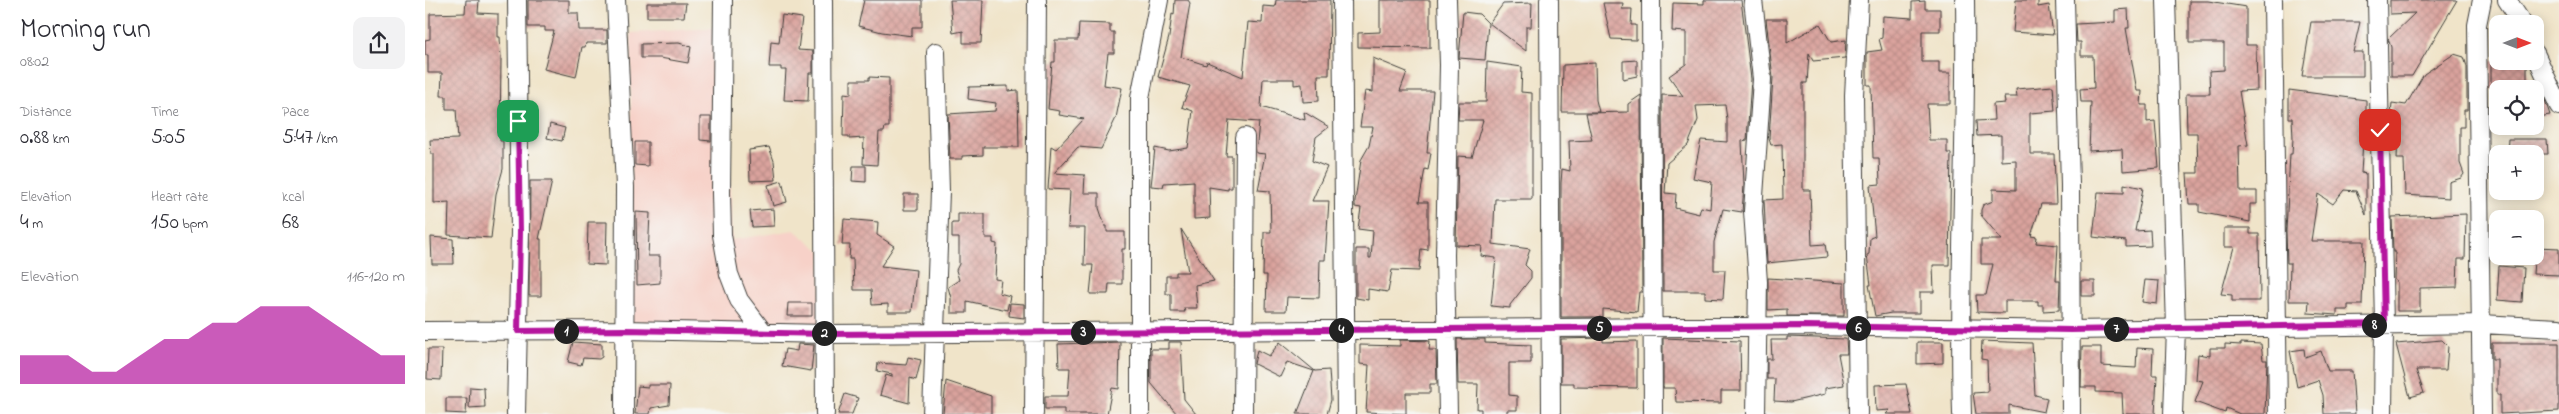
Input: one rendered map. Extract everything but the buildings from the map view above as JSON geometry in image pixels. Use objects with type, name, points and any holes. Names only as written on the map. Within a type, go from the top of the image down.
[{"type":"street","points":[[516,414],[520,232],[517,0]]},
{"type":"street","points":[[616,0],[625,187],[624,414]]},
{"type":"street","points":[[723,0],[721,193],[723,235],[729,274],[739,300],[764,332]]},
{"type":"street","points":[[823,0],[827,334],[825,414]]},
{"type":"street","points":[[1034,414],[1037,0]]},
{"type":"street","points":[[1140,414],[1140,98],[1159,0]]},
{"type":"street","points":[[1342,0],[1346,414]]},
{"type":"street","points":[[1447,0],[1449,65],[1445,255],[1448,329],[1448,414]]},
{"type":"street","points":[[1549,0],[1551,414]]},
{"type":"street","points":[[1651,0],[1653,414]]},
{"type":"street","points":[[1753,0],[1762,79],[1753,211],[1758,282],[1756,414]]},
{"type":"street","points":[[1858,414],[1854,95],[1859,0]]},
{"type":"street","points":[[1962,414],[1959,329],[1966,82],[1965,0]]},
{"type":"street","points":[[2065,0],[2071,414]]},
{"type":"street","points":[[2166,0],[2176,328],[2173,414]]},
{"type":"street","points":[[2273,0],[2279,414]]},
{"type":"street","points":[[2377,0],[2384,324],[2383,414]]},
{"type":"street","points":[[2481,414],[2477,25],[2482,0]]},
{"type":"street","points":[[2507,0],[2517,15]]},
{"type":"street","points":[[932,414],[940,192],[936,52]]},
{"type":"street","points":[[2543,70],[2559,106]]},
{"type":"street","points":[[1243,414],[1245,137]]},
{"type":"street","points":[[425,331],[625,330],[827,334],[1653,327],[2071,330],[2384,324],[2481,324],[2559,328]]},
{"type":"shaded area","points":[[728,27],[728,144],[732,240],[794,230],[821,251],[820,326],[631,322],[631,33]]},
{"type":"route","points":[[518,121],[520,232],[518,331],[625,330],[807,332],[827,334],[1756,328],[1803,326],[2071,330],[2384,324],[2380,130]]}]
